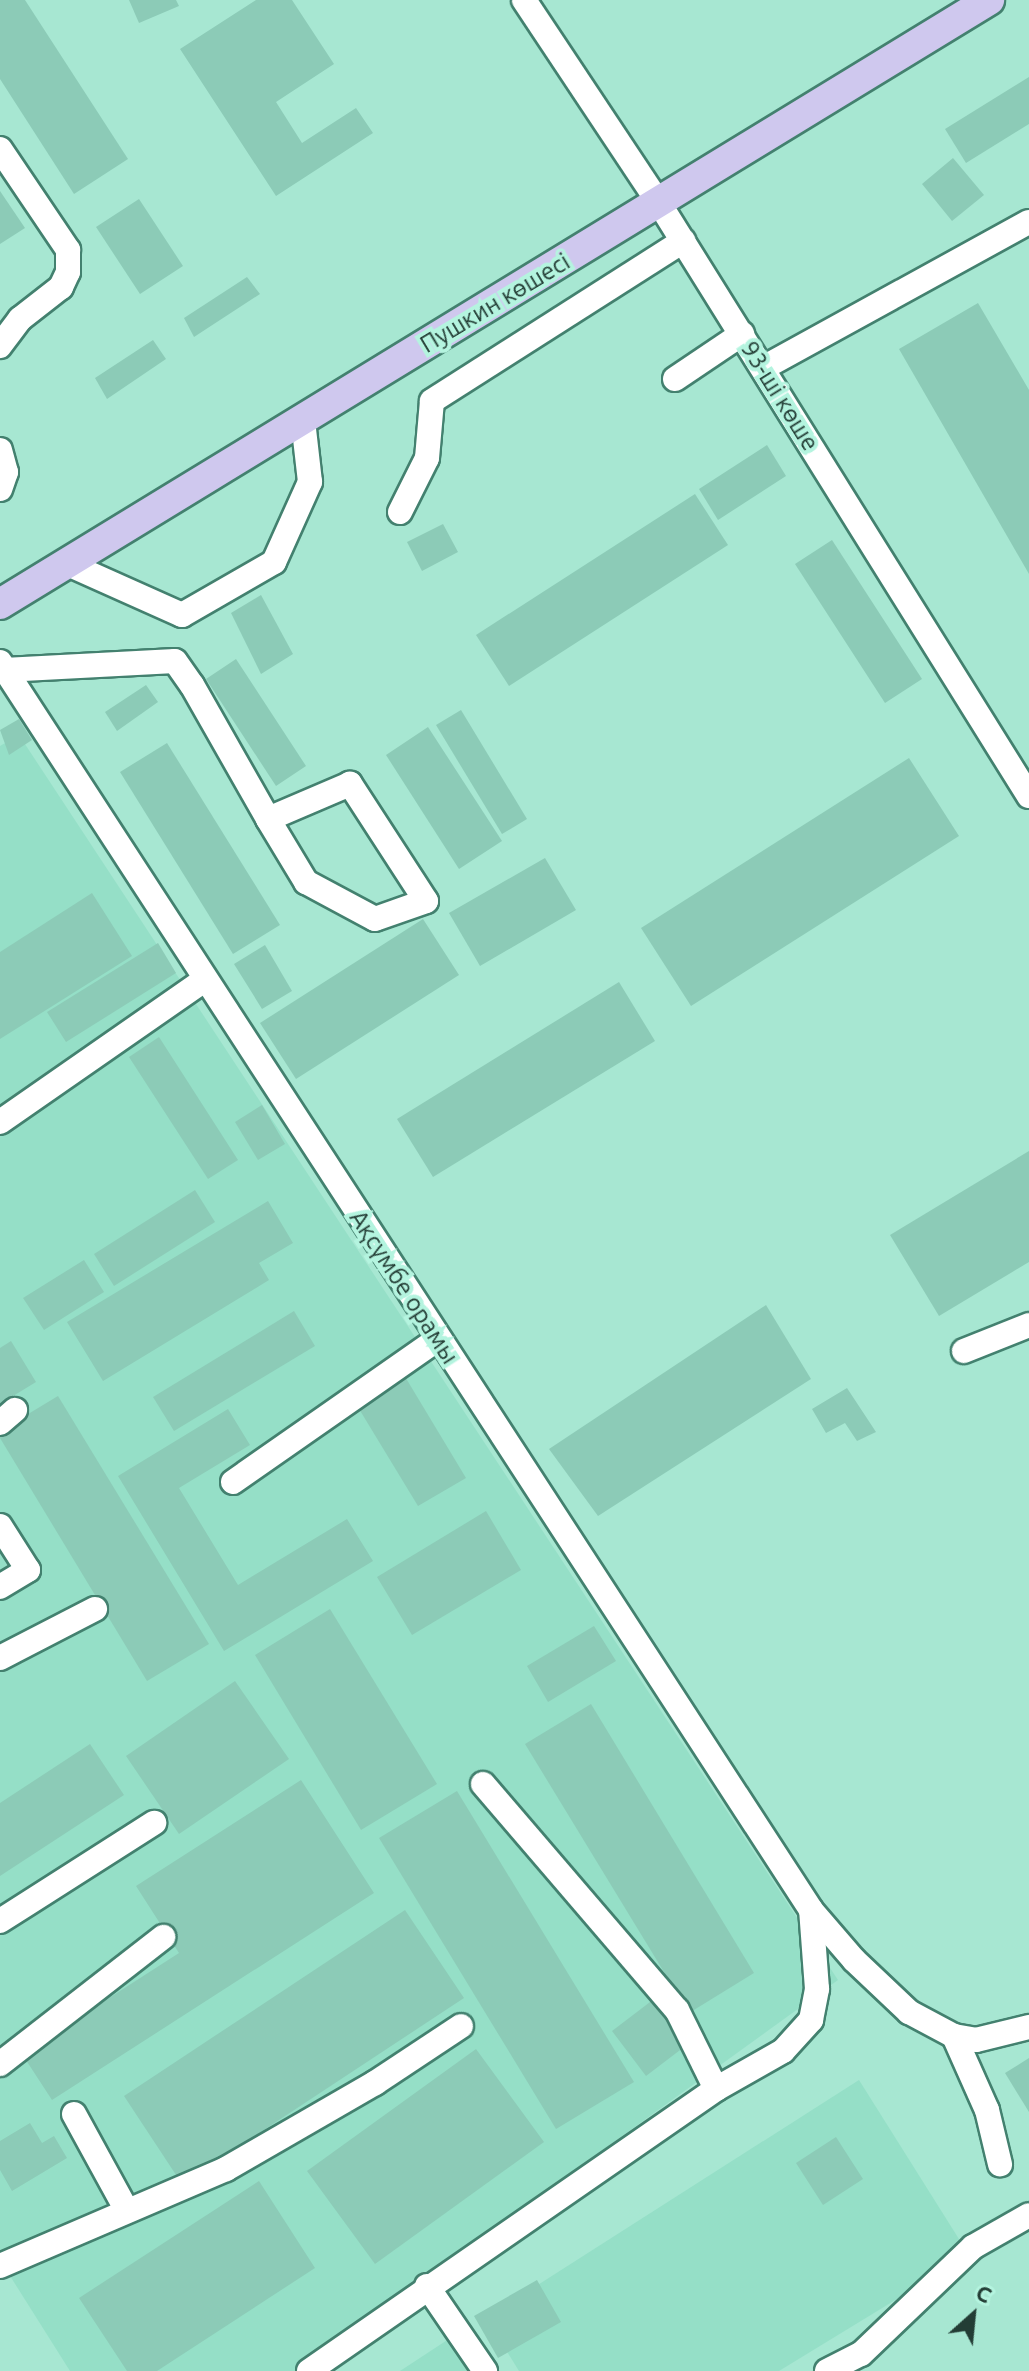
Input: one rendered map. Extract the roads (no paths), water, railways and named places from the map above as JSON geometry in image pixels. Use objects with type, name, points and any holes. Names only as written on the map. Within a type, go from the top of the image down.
[{"type":"main road","name":"Пушкин көшесі","points":[[0,604],[989,0]]},
{"type":"lane","name":"93-ші көше","points":[[524,0],[659,203],[1021,767],[1029,796]]},
{"type":"lane","points":[[0,149],[68,250],[68,261],[61,287],[20,319],[0,346]]},
{"type":"lane","points":[[763,368],[1029,222]]},
{"type":"lane","points":[[400,512],[427,458],[432,401],[683,241]]},
{"type":"lane","points":[[675,379],[742,334]]},
{"type":"lane","points":[[68,564],[182,615],[274,562],[310,482],[303,421]]},
{"type":"lane","points":[[0,450],[6,472],[0,489]]},
{"type":"lane","points":[[2,666],[175,661],[268,819],[306,882],[375,919],[426,901],[350,784],[268,819]]},
{"type":"lane","name":"Ақсүмбе орамы","points":[[2,666],[811,1910],[854,1960],[909,2012],[954,2036]]},
{"type":"lane","points":[[0,1122],[204,980]]},
{"type":"lane","points":[[964,1351],[1029,1325]]},
{"type":"lane","points":[[233,1482],[438,1339]]},
{"type":"lane","points":[[0,1526],[28,1570],[0,1587]]},
{"type":"lane","points":[[0,1657],[95,1609]]},
{"type":"lane","points":[[483,1784],[677,2010],[716,2089]]},
{"type":"lane","points":[[0,1921],[154,1823]]},
{"type":"lane","points":[[309,2371],[427,2286],[716,2089],[783,2051],[811,2020],[817,1989],[811,1910]]},
{"type":"lane","points":[[0,2064],[163,1937]]},
{"type":"lane","points":[[0,2266],[36,2254],[126,2209],[226,2169],[375,2083],[461,2026]]},
{"type":"lane","points":[[954,2036],[976,2040],[1029,2027]]},
{"type":"lane","points":[[954,2036],[987,2110],[1000,2164]]},
{"type":"lane","points":[[74,2114],[126,2209]]},
{"type":"lane","points":[[827,2371],[861,2354],[973,2247],[1029,2215]]},
{"type":"lane","points":[[427,2286],[485,2371]]}]
